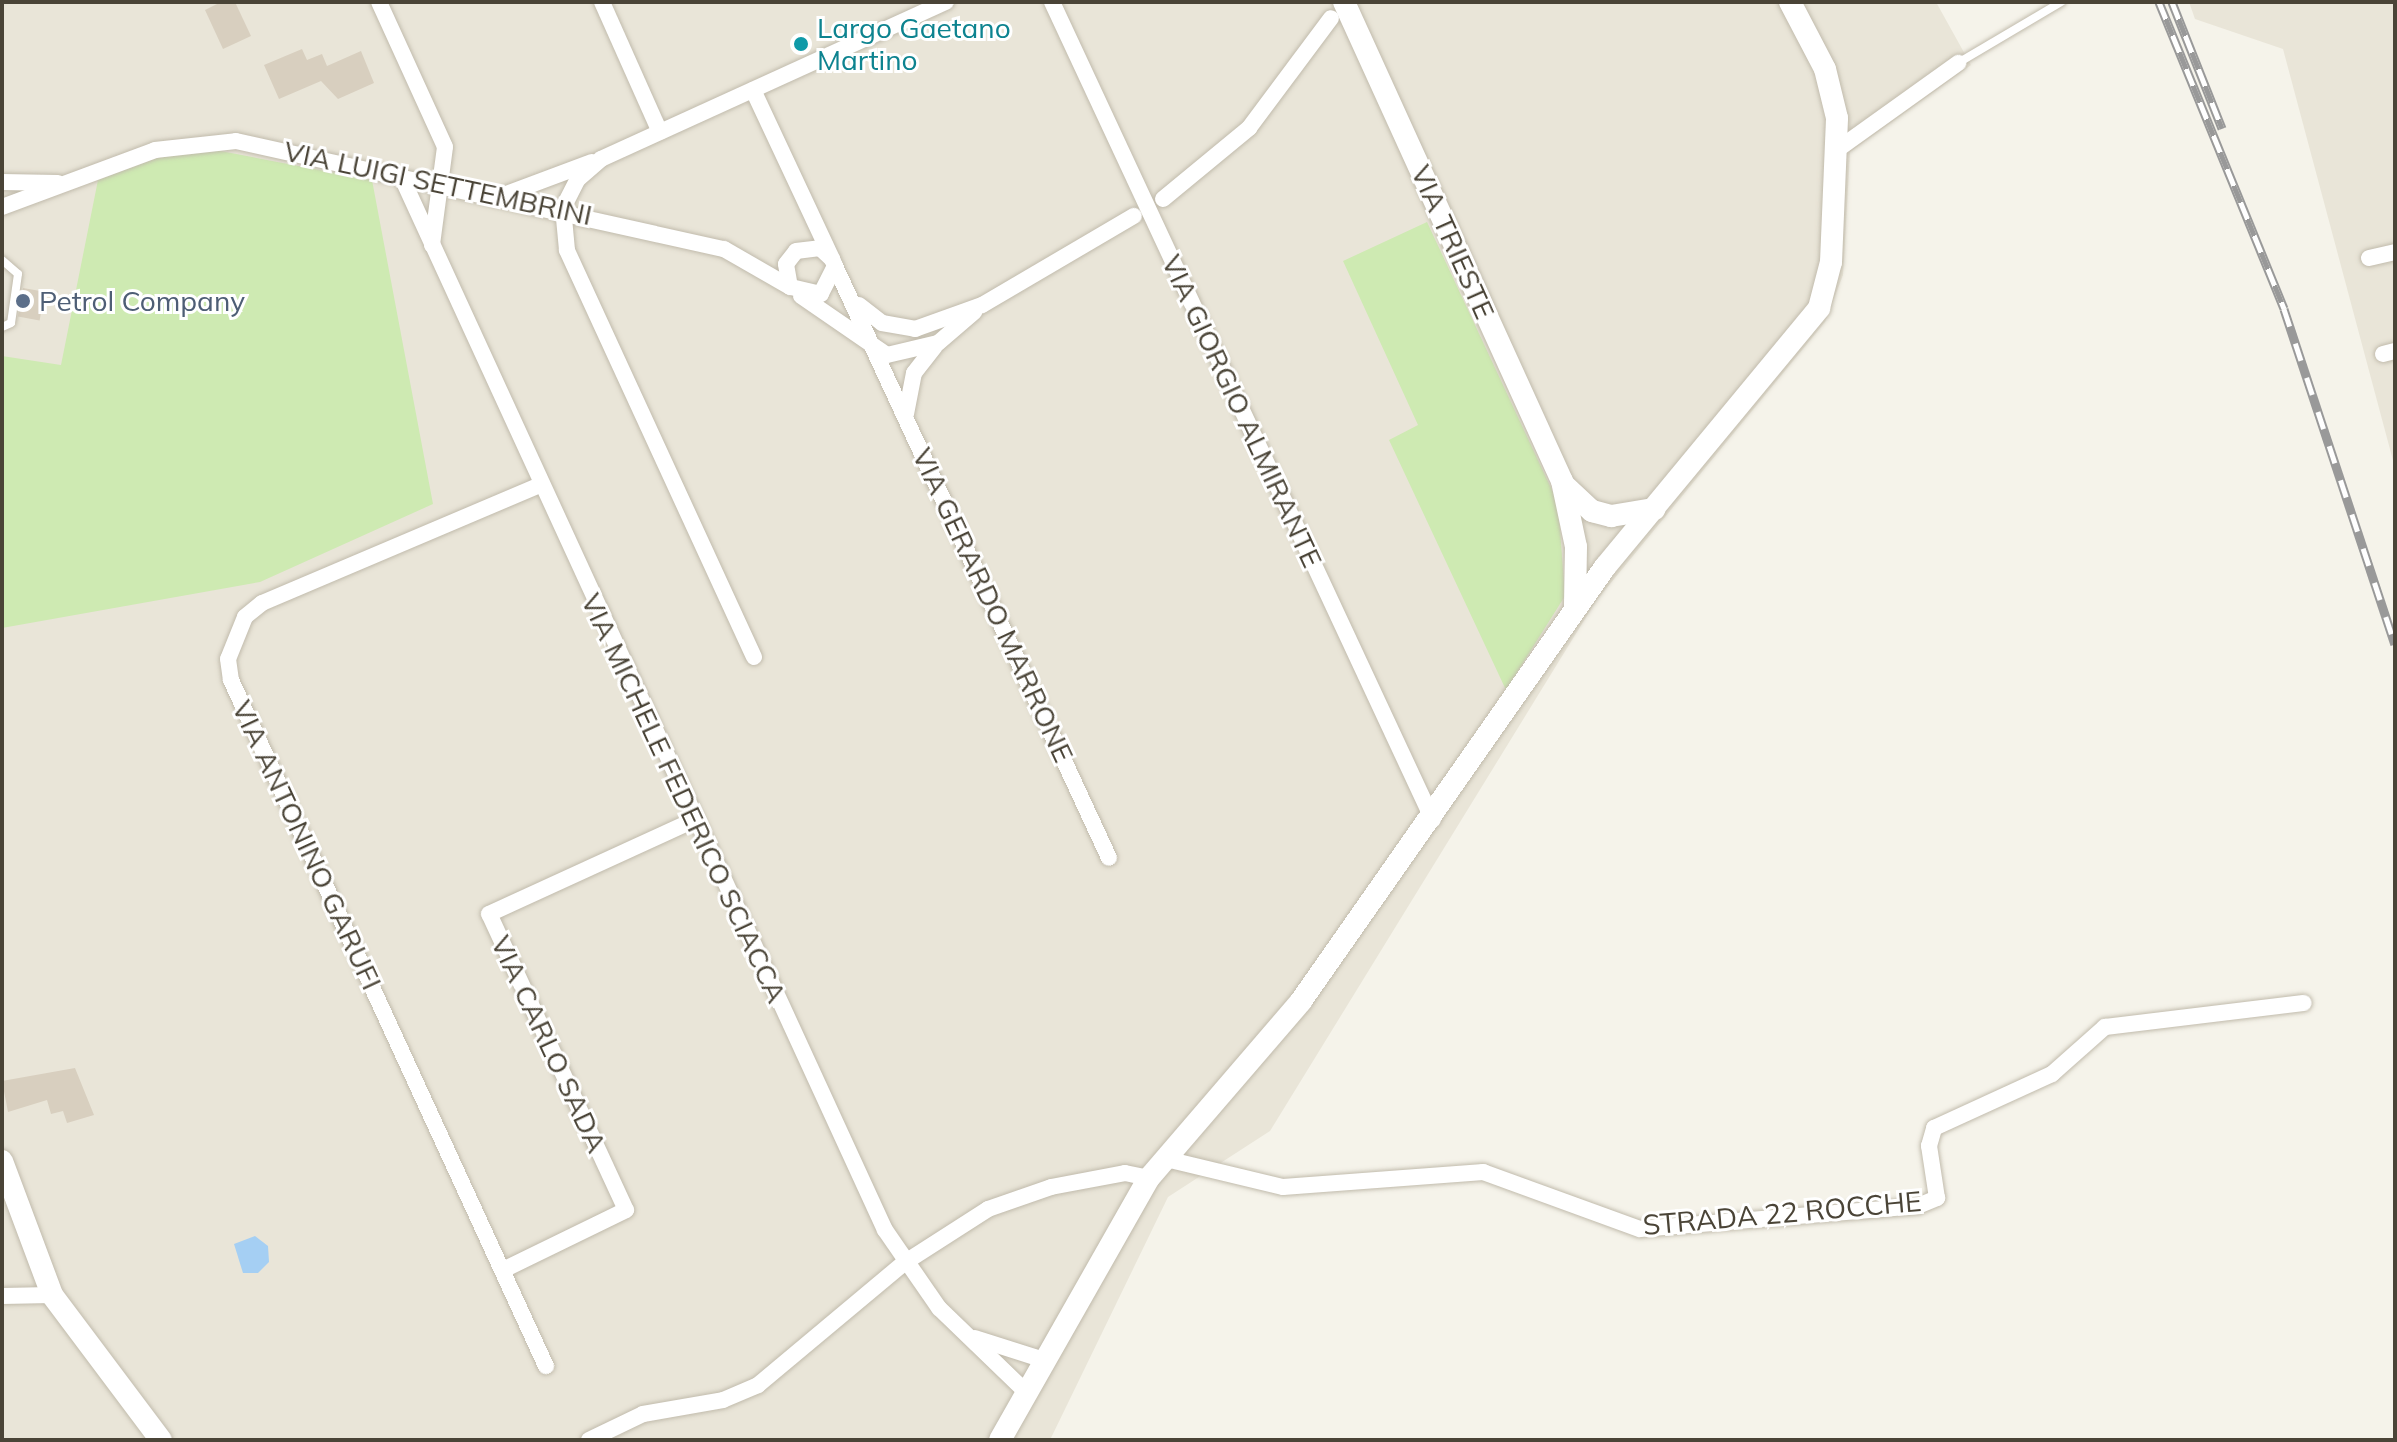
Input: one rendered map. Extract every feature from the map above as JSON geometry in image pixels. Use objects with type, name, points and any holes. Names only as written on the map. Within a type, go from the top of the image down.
[{"type":"street","points":[[379,2],[445,147],[432,249]]},
{"type":"street","points":[[602,2],[660,132]]},
{"type":"street","points":[[501,196],[601,159],[946,2]]},
{"type":"street","name":"VIA GIORGIO ALMIRANTE","points":[[1052,2],[1433,820]]},
{"type":"street","points":[[1000,1440],[1149,1178],[1301,1001],[1433,820],[1612,558],[1819,308],[1831,262],[1838,149],[1832,93],[1790,2]]},
{"type":"street","points":[[1163,199],[1249,128],[1337,10]]},
{"type":"street","name":"VIA TRIESTE","points":[[1337,10],[1562,481],[1582,515]]},
{"type":"street","points":[[1838,149],[1958,63]]},
{"type":"street","name":"VIA GERARDO MARRONE","points":[[753,90],[833,262],[858,304],[877,352],[1109,858]]},
{"type":"street","name":"VIA LUIGI SETTEMBRINI","points":[[2,207],[80,181],[155,150],[214,140],[563,208],[724,249],[794,290],[877,352]]},
{"type":"street","points":[[601,159],[577,180],[563,208],[567,250],[754,657]]},
{"type":"street","name":"VIA MICHELE FEDERICO SCIACCA","points":[[402,178],[694,820],[904,1263],[963,1330],[1026,1392]]},
{"type":"street","points":[[2,182],[80,181]]},
{"type":"street","points":[[906,416],[914,373],[938,343],[982,305],[1134,216]]},
{"type":"street","points":[[820,248],[833,262],[828,289],[794,290],[786,264],[796,251],[820,248]]},
{"type":"street","points":[[2369,258],[2395,252]]},
{"type":"street","points":[[858,304],[882,323],[915,329],[982,305]]},
{"type":"street","points":[[877,352],[903,354],[938,343]]},
{"type":"street","name":"VIA ANTONINO GARUFI","points":[[540,485],[262,603],[245,617],[228,659],[231,680],[546,1366]]},
{"type":"street","points":[[1582,515],[1623,517],[1654,509]]},
{"type":"street","points":[[1571,619],[1579,590],[1582,515]]},
{"type":"street","points":[[1582,515],[1592,558],[1612,558]]},
{"type":"street","name":"VIA CARLO SADA","points":[[503,1270],[626,1210],[489,914],[694,820]]},
{"type":"street","name":"STRADA 22 ROCCHE","points":[[1166,1159],[1283,1187],[1483,1172],[1640,1229],[1918,1206],[1937,1198],[1929,1146],[1934,1128],[2052,1074],[2105,1027],[2304,1003]]},
{"type":"street","points":[[2,1161],[52,1295],[161,1440]]},
{"type":"street","points":[[589,1440],[629,1418],[723,1400],[758,1385],[904,1263],[967,1221],[1029,1192],[1125,1173],[1149,1178]]},
{"type":"street","points":[[2,1296],[52,1295]]},
{"type":"street","points":[[963,1330],[1044,1360]]},
{"type":"lane","points":[[1958,63],[2061,2]]},
{"type":"lane","points":[[2,260],[18,274],[11,323],[2,327]]},
{"type":"shaded area","points":[[2,2],[1936,2],[1971,65],[1850,152],[1843,275],[1825,322],[1596,601],[1270,1131],[1168,1197],[1050,1440],[2,1440]]},
{"type":"shaded area","points":[[2189,2],[2395,2],[2395,468],[2283,49],[2195,19]]},
{"type":"green space","points":[[210,149],[372,180],[433,504],[260,582],[2,628],[2,356],[61,365],[98,180],[157,158]]},
{"type":"green space","points":[[1427,222],[1558,503],[1565,596],[1506,690],[1389,440],[1418,425],[1343,261]]},
{"type":"water","points":[[255,1236],[268,1246],[269,1262],[258,1273],[243,1273],[234,1244]]},
{"type":"building","points":[[221,2],[235,2],[251,36],[223,49],[205,10]]},
{"type":"building","points":[[302,49],[307,60],[322,54],[327,66],[361,51],[374,83],[338,99],[321,81],[279,99],[264,65]]},
{"type":"building","points":[[23,288],[45,292],[40,320],[18,317]]},
{"type":"building","points":[[75,1068],[94,1115],[67,1123],[63,1111],[51,1114],[47,1100],[8,1112],[2,1081]]},
{"type":"railway","points":[[2159,2],[2284,309],[2395,644]]},
{"type":"railway","points":[[2172,2],[2222,128]]},
{"type":"place","name":"Largo Gaetano Martino","points":[[801,44]]},
{"type":"place","name":"Petrol Company","points":[[23,301]]}]
